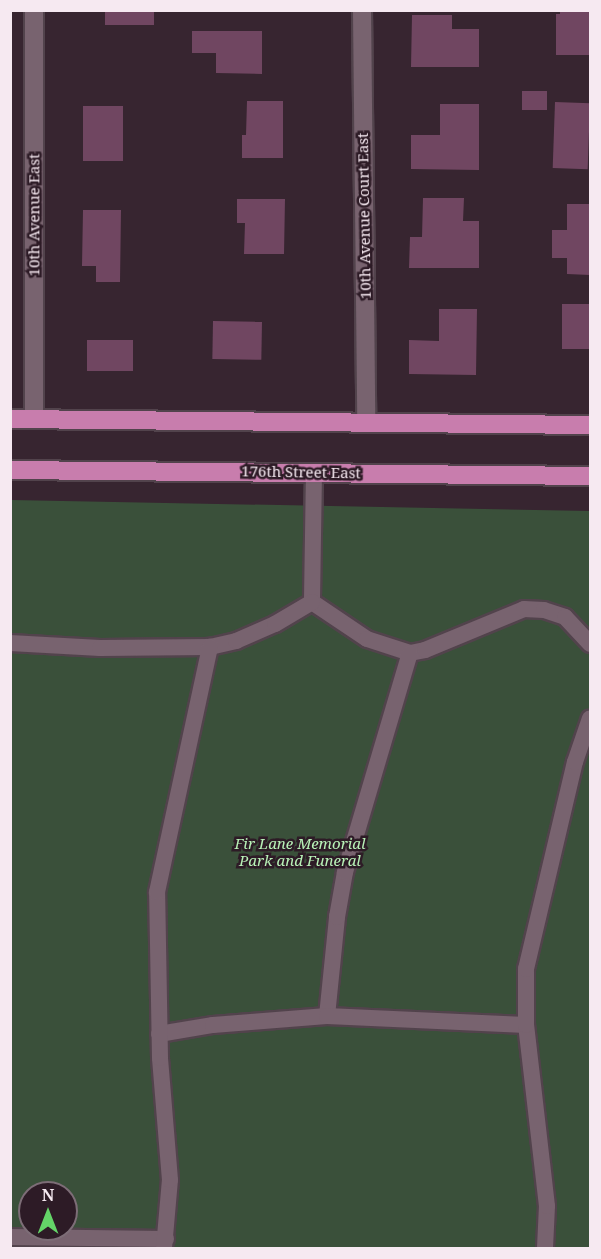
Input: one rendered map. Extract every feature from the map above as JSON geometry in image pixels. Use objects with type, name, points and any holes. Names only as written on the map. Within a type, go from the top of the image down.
[{"type":"main road","points":[[10,419],[591,425]]},
{"type":"main road","name":"176th Street East","points":[[10,470],[591,477]]},
{"type":"street","name":"10th Avenue East","points":[[34,10],[34,419]]},
{"type":"street","name":"10th Avenue Court East","points":[[362,10],[366,422]]},
{"type":"lane","points":[[312,602],[314,472]]},
{"type":"lane","points":[[10,643],[100,648],[210,647],[236,641],[255,633],[312,602]]},
{"type":"lane","points":[[312,602],[367,639],[410,652],[425,650],[524,609],[544,610],[565,617],[591,644]]},
{"type":"lane","points":[[10,1237],[165,1244],[170,1180],[159,1034],[157,892],[210,647]]},
{"type":"lane","points":[[327,1016],[337,917],[345,872],[410,652]]},
{"type":"lane","points":[[545,1248],[547,1206],[526,1025],[526,969],[575,762],[591,718]]},
{"type":"lane","points":[[159,1034],[213,1025],[327,1016],[526,1025]]},
{"type":"green space","name":"Fir Lane Memorial Park and Funeral","points":[[11,500],[590,511],[590,1248],[11,1248]]},
{"type":"building","points":[[105,10],[154,10],[154,25],[105,25]]},
{"type":"building","points":[[560,10],[590,10],[590,55],[556,55],[556,14],[560,14]]},
{"type":"building","points":[[412,15],[452,15],[452,29],[479,29],[479,67],[411,67]]},
{"type":"building","points":[[192,31],[262,31],[262,74],[216,73],[216,53],[192,53]]},
{"type":"building","points":[[522,91],[547,91],[547,110],[522,110]]},
{"type":"building","points":[[247,101],[283,101],[283,158],[242,158],[242,135],[246,135]]},
{"type":"building","points":[[555,102],[590,103],[588,169],[553,168]]},
{"type":"building","points":[[440,104],[479,104],[479,170],[411,169],[411,135],[440,135]]},
{"type":"building","points":[[83,106],[123,106],[123,161],[83,161]]},
{"type":"building","points":[[423,198],[464,198],[463,221],[479,221],[479,268],[409,268],[410,237],[422,237]]},
{"type":"building","points":[[237,199],[285,199],[284,254],[244,254],[245,223],[237,223]]},
{"type":"building","points":[[567,204],[590,204],[590,275],[567,274],[567,258],[552,258],[552,230],[567,230]]},
{"type":"building","points":[[83,210],[121,210],[120,282],[96,282],[96,266],[82,266]]},
{"type":"building","points":[[562,304],[590,304],[590,349],[562,349]]},
{"type":"building","points":[[439,309],[477,309],[476,375],[409,374],[409,340],[439,341]]},
{"type":"building","points":[[213,321],[262,322],[261,360],[212,359]]},
{"type":"building","points":[[87,340],[133,340],[133,371],[87,371]]}]
